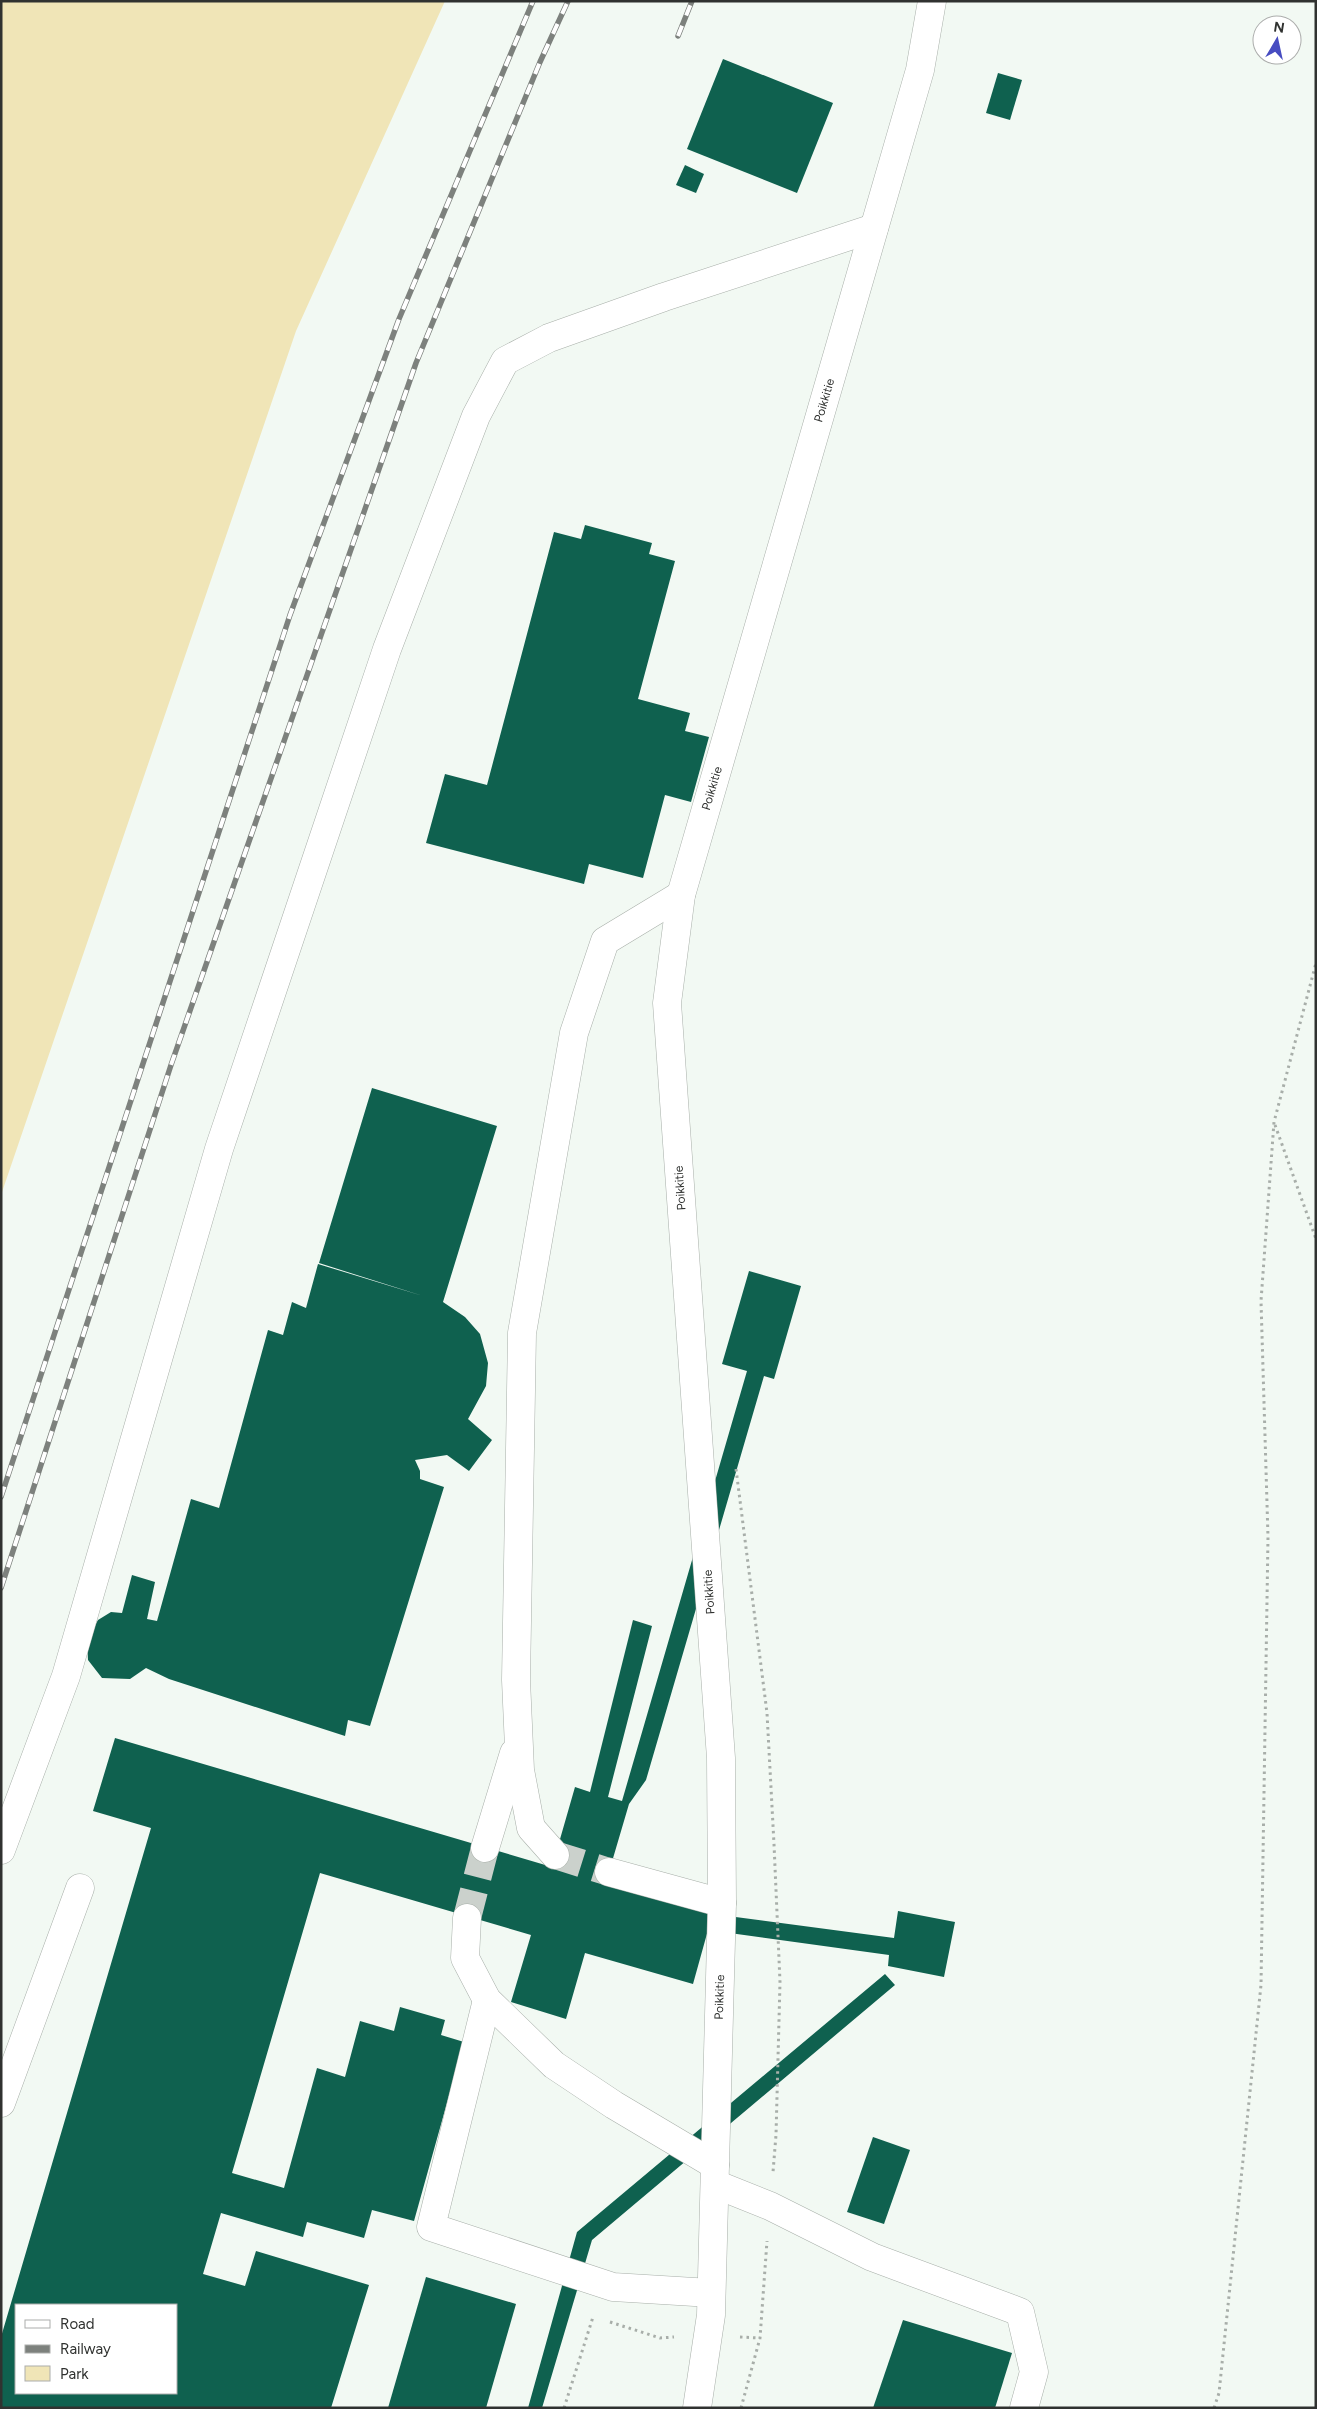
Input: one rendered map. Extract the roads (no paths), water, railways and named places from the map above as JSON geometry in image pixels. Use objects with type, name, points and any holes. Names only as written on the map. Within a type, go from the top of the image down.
[{"type":"street","name":"Poikkitie","points":[[697,2408],[711,2293],[722,1903],[721,1758],[667,1003],[681,895],[920,70],[932,1]]},
{"type":"street","points":[[1,1850],[66,1676],[219,1150],[383,659],[476,416],[505,361],[549,338],[664,297],[874,228]]},
{"type":"street","points":[[555,1855],[531,1828],[520,1770],[518,1740],[516,1680],[522,1333],[574,1033],[605,941],[681,895]]},
{"type":"street","points":[[485,1848],[518,1740]]},
{"type":"street","points":[[609,1872],[722,1903]]},
{"type":"street","points":[[1,2104],[80,1888]]},
{"type":"street","points":[[467,1918],[464,1958],[487,2000],[554,2065],[715,2174],[770,2206],[872,2257],[1020,2312],[1034,2372],[1024,2408]]},
{"type":"street","points":[[487,2000],[430,2227],[613,2287],[711,2293]]},
{"type":"tunnel","points":[[467,1918],[485,1848]]},
{"type":"tunnel","points":[[555,1855],[609,1872]]},
{"type":"railway","points":[[1,1497],[290,615],[399,319],[533,1]]},
{"type":"railway","points":[[1,1588],[171,1065],[416,363],[540,62],[568,1]]},
{"type":"railway","points":[[678,36],[692,1]]}]
